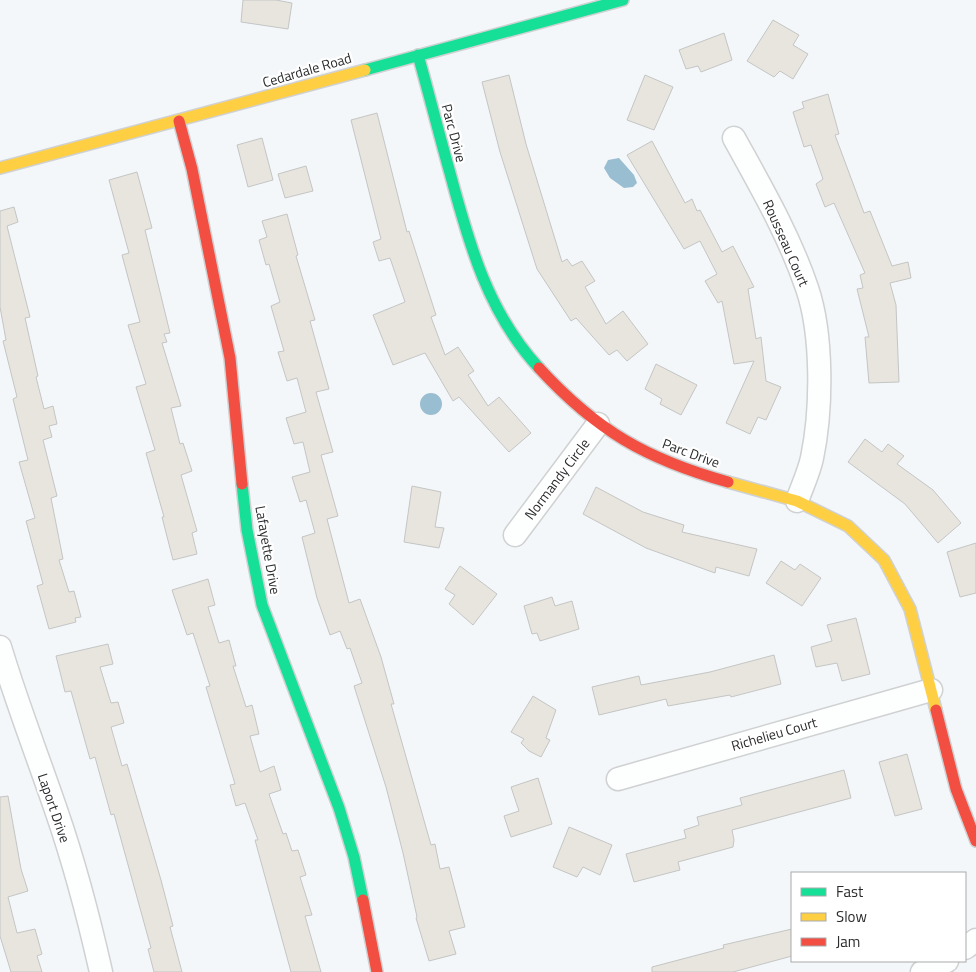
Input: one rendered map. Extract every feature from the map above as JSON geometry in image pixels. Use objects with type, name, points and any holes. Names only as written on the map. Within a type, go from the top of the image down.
[{"type":"street","name":"Cedardale Road","points":[[0,168],[622,0]]},
{"type":"street","name":"Parc Drive","points":[[418,55],[469,245],[491,297],[519,346],[556,386],[598,424],[641,450],[686,470],[797,501],[848,526],[884,560],[910,609],[956,789],[976,841]]},
{"type":"street","name":"Lafayette Drive","points":[[179,121],[192,169],[230,358],[247,530],[262,604],[339,808],[360,882],[377,972]]},
{"type":"street","name":"Rousseau Court","points":[[734,138],[781,224],[808,290],[819,351],[819,410],[812,458],[797,501]]},
{"type":"street","name":"Normandy Circle","points":[[515,535],[598,424]]},
{"type":"street","name":"Laport Drive","points":[[0,647],[20,714],[58,814],[90,924],[101,972]]},
{"type":"street","name":"Richelieu Court","points":[[618,779],[931,690]]},
{"type":"street","points":[[922,972],[945,962]]},
{"type":"water","points":[[619,158],[634,175],[637,183],[633,187],[624,188],[610,178],[604,168],[608,160]]},
{"type":"water","points":[[431,393],[439,396],[442,404],[439,412],[431,415],[423,412],[420,404],[423,396]]},
{"type":"building","points":[[243,0],[276,0],[292,3],[288,29],[241,22]]},
{"type":"building","points":[[773,20],[799,35],[793,45],[808,54],[793,79],[780,71],[774,77],[747,61]]},
{"type":"building","points":[[724,33],[732,60],[701,72],[698,66],[686,69],[679,50]]},
{"type":"building","points":[[509,75],[526,144],[562,262],[567,259],[572,266],[582,261],[595,281],[585,287],[606,324],[623,311],[648,344],[627,361],[617,350],[609,355],[576,318],[571,321],[537,269],[500,152],[482,82]]},
{"type":"building","points":[[645,75],[673,87],[654,130],[627,120]]},
{"type":"building","points":[[828,94],[839,134],[835,135],[864,213],[870,211],[892,266],[908,262],[911,278],[890,283],[896,305],[899,382],[869,383],[865,337],[869,337],[857,289],[863,288],[860,275],[865,273],[834,203],[825,207],[816,184],[823,179],[811,145],[804,147],[793,112],[804,108],[802,102]]},
{"type":"building","points":[[377,113],[407,232],[409,231],[436,315],[431,317],[445,355],[458,347],[474,371],[468,375],[488,406],[499,397],[531,433],[509,452],[459,397],[453,401],[425,353],[393,365],[373,315],[405,302],[390,258],[379,261],[373,242],[381,239],[351,120]]},
{"type":"building","points":[[262,138],[273,180],[248,187],[237,145]]},
{"type":"building","points":[[652,141],[685,203],[692,199],[697,211],[700,210],[722,252],[733,246],[754,287],[748,289],[756,339],[761,337],[766,381],[781,387],[766,420],[758,417],[750,434],[726,423],[754,361],[734,364],[722,301],[718,303],[705,281],[717,274],[700,241],[684,249],[627,155]]},
{"type":"building","points":[[306,166],[313,191],[285,198],[278,174]]},
{"type":"building","points":[[137,172],[152,228],[145,230],[170,333],[164,334],[167,342],[162,343],[181,406],[171,408],[180,444],[183,443],[192,471],[181,475],[197,531],[192,533],[197,554],[173,560],[162,517],[164,517],[146,453],[155,450],[136,387],[146,384],[128,325],[140,322],[122,255],[129,253],[109,180]]},
{"type":"building","points":[[14,207],[18,222],[7,226],[30,317],[25,318],[38,376],[36,377],[44,409],[53,406],[57,424],[49,426],[52,437],[43,440],[57,496],[51,498],[63,559],[59,560],[69,592],[74,591],[81,617],[75,618],[76,622],[49,629],[37,586],[43,584],[26,521],[35,518],[19,462],[28,460],[13,399],[17,397],[3,341],[6,340],[0,307],[0,211]]},
{"type":"building","points":[[287,214],[298,255],[296,256],[315,320],[310,321],[329,389],[316,392],[333,452],[321,455],[338,516],[327,519],[349,603],[360,599],[381,657],[394,704],[391,704],[431,845],[435,844],[440,869],[449,867],[465,927],[449,931],[456,954],[429,961],[416,918],[403,853],[386,787],[354,686],[362,683],[350,648],[347,649],[340,631],[330,635],[317,598],[302,537],[315,533],[306,500],[300,502],[292,477],[310,472],[303,442],[294,444],[286,418],[306,412],[297,378],[287,381],[278,352],[284,351],[271,306],[280,302],[269,264],[266,265],[259,240],[267,237],[262,221]]},
{"type":"building","points":[[656,364],[697,385],[681,415],[660,404],[662,399],[645,389]]},
{"type":"building","points":[[865,439],[882,452],[888,444],[904,456],[897,464],[933,490],[961,523],[938,543],[905,504],[848,462]]},
{"type":"building","points":[[412,486],[441,492],[435,527],[444,528],[439,548],[404,542]]},
{"type":"building","points":[[596,487],[643,512],[684,525],[682,532],[757,549],[749,576],[716,567],[715,573],[646,548],[583,514]]},
{"type":"building","points":[[976,543],[976,593],[960,597],[947,552]]},
{"type":"building","points":[[781,561],[795,570],[800,564],[821,578],[802,606],[766,583]]},
{"type":"building","points":[[460,566],[497,594],[473,625],[449,604],[455,595],[445,589]]},
{"type":"building","points":[[208,579],[215,605],[208,607],[219,643],[229,640],[236,666],[233,666],[246,707],[252,705],[259,734],[250,736],[260,772],[274,766],[281,790],[269,794],[283,834],[286,833],[292,851],[298,850],[306,875],[300,877],[312,915],[305,916],[321,972],[291,972],[255,840],[258,840],[245,803],[236,806],[230,785],[235,784],[206,687],[210,686],[193,633],[187,635],[172,590]]},
{"type":"building","points":[[552,597],[555,606],[572,601],[579,629],[540,641],[537,633],[532,634],[524,606]]},
{"type":"building","points":[[856,618],[870,674],[842,681],[837,663],[816,667],[811,647],[832,641],[827,625]]},
{"type":"building","points":[[108,644],[113,664],[100,667],[111,703],[118,702],[124,723],[111,727],[122,766],[127,764],[161,880],[173,926],[170,927],[182,972],[154,972],[148,949],[151,948],[114,814],[111,815],[95,757],[90,759],[71,691],[65,692],[56,656]]},
{"type":"building","points":[[774,655],[781,684],[731,697],[730,695],[668,706],[666,699],[599,715],[592,687],[639,676],[641,685],[710,672]]},
{"type":"building","points":[[533,696],[556,710],[546,738],[550,740],[541,757],[529,751],[521,743],[524,739],[511,732]]},
{"type":"building","points":[[907,754],[922,809],[895,816],[879,762]]},
{"type":"building","points":[[844,770],[851,798],[732,830],[733,847],[678,862],[680,870],[634,882],[626,854],[686,838],[684,830],[699,825],[697,817],[742,805],[740,798]]},
{"type":"building","points":[[538,778],[552,824],[511,837],[504,816],[519,811],[511,787]]},
{"type":"building","points":[[8,796],[21,869],[28,891],[8,897],[17,933],[35,929],[42,954],[37,956],[42,972],[11,972],[0,936],[0,797]]},
{"type":"building","points":[[569,827],[612,845],[600,875],[583,867],[577,877],[553,867]]},
{"type":"building","points":[[791,929],[791,956],[733,972],[652,972],[652,967],[724,948],[723,945]]},
{"type":"traffic: fast","points":[[365,70],[623,0]]},
{"type":"traffic: fast","points":[[418,55],[457,200],[482,276],[506,324],[521,347],[539,368]]},
{"type":"traffic: fast","points":[[242,484],[247,530],[262,605],[339,808],[354,857],[363,900]]},
{"type":"traffic: slow","points":[[0,168],[365,70]]},
{"type":"traffic: slow","points":[[728,482],[797,501],[848,526],[884,560],[910,609],[936,710]]},
{"type":"traffic: jam","points":[[179,121],[192,169],[230,358],[242,484]]},
{"type":"traffic: jam","points":[[539,368],[581,409],[624,440],[672,463],[728,482]]},
{"type":"traffic: jam","points":[[936,710],[956,789],[976,841]]},
{"type":"traffic: jam","points":[[363,900],[377,972]]}]
